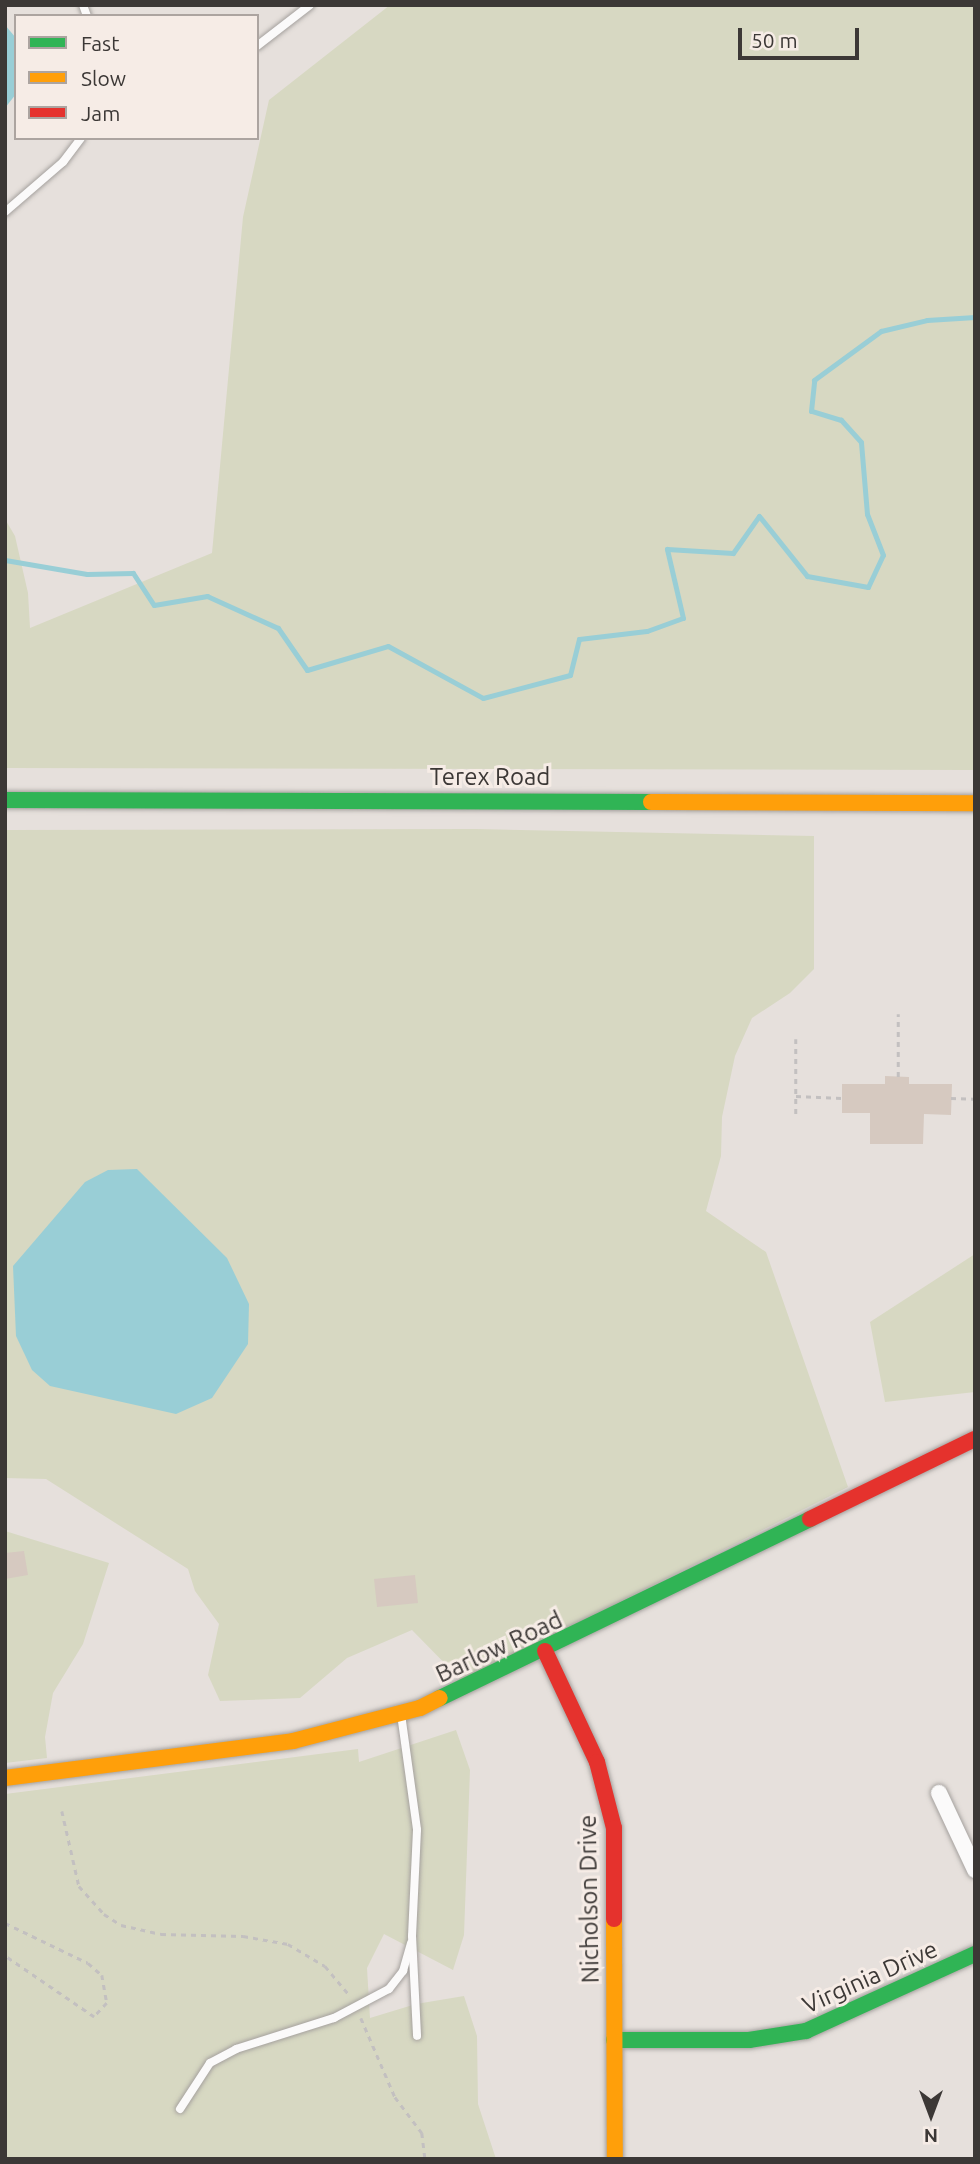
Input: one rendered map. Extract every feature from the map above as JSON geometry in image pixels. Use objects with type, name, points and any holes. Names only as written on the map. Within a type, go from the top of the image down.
[{"type":"street","name":"Terex Road","points":[[5,800],[975,803]]},
{"type":"street","name":"Barlow Road","points":[[5,1778],[293,1741],[401,1714],[545,1651],[975,1439]]},
{"type":"street","name":"Nicholson Drive","points":[[545,1651],[597,1762],[611,1807],[615,2159]]},
{"type":"street","points":[[939,1793],[975,1870]]},
{"type":"street","name":"Virginia Drive","points":[[614,2040],[749,2040],[806,2031],[845,2017],[975,1954]]},
{"type":"lane","points":[[259,45],[310,5]]},
{"type":"lane","points":[[5,212],[63,162],[80,140]]},
{"type":"lane","points":[[401,1714],[417,1830],[412,1936],[417,2036]]},
{"type":"lane","points":[[180,2109],[209,2063],[236,2049],[356,2008],[389,1989],[403,1971],[412,1936]]},
{"type":"path","points":[[898,1014],[898,1077]]},
{"type":"path","points":[[796,1039],[796,1114]]},
{"type":"path","points":[[796,1097],[842,1098]]},
{"type":"path","points":[[951,1098],[975,1098]]},
{"type":"path","points":[[62,1811],[72,1870],[104,1914],[139,1931],[243,1936],[288,1944],[325,1966],[356,2008],[389,2087],[422,2133],[425,2159]]},
{"type":"path","points":[[5,1923],[88,1962],[102,1975],[107,2003],[94,2017],[5,1956]]},
{"type":"green space","points":[[390,5],[975,5],[975,770],[5,768],[5,519],[15,536],[28,593],[30,628],[212,553],[243,217],[269,100]]},
{"type":"green space","points":[[476,829],[814,836],[814,969],[790,993],[752,1018],[735,1056],[722,1117],[721,1156],[706,1211],[766,1252],[848,1487],[462,1681],[412,1630],[347,1658],[300,1698],[220,1701],[208,1675],[219,1624],[195,1591],[188,1569],[46,1479],[5,1478],[5,830]]},
{"type":"green space","points":[[975,1254],[975,1392],[885,1402],[870,1322]]},
{"type":"green space","points":[[5,1531],[109,1563],[83,1644],[53,1693],[45,1737],[47,1758],[5,1763]]},
{"type":"green space","points":[[456,1730],[470,1770],[464,1935],[453,1970],[384,1934],[367,1968],[370,2018],[416,2004],[464,1996],[477,2036],[478,2104],[496,2159],[5,2159],[5,1794],[358,1749],[359,1762]]},
{"type":"water","points":[[5,25],[14,36],[14,97],[5,108]]},
{"type":"water","points":[[137,1169],[227,1258],[249,1304],[248,1344],[212,1398],[176,1414],[50,1386],[32,1370],[16,1336],[13,1266],[85,1182],[108,1170]]},
{"type":"building","points":[[885,1076],[909,1077],[909,1084],[952,1084],[951,1115],[924,1114],[923,1144],[870,1144],[870,1113],[842,1113],[842,1084],[885,1084]]},
{"type":"building","points":[[24,1551],[28,1575],[5,1579],[5,1553]]},
{"type":"building","points":[[415,1575],[418,1603],[377,1607],[374,1579]]},
{"type":"waterway","points":[[5,560],[87,574],[133,573],[154,605],[207,596],[278,628],[307,670],[388,646],[483,698],[570,675],[579,639],[647,631],[683,618],[667,549],[733,553],[759,516],[807,576],[868,587],[883,555],[867,514],[861,442],[841,420],[811,411],[814,380],[881,331],[927,320],[975,317]]},
{"type":"traffic: fast","points":[[5,800],[651,802]]},
{"type":"traffic: fast","points":[[440,1698],[810,1519]]},
{"type":"traffic: fast","points":[[614,2040],[749,2040],[806,2031],[975,1954]]},
{"type":"traffic: slow","points":[[651,802],[975,803]]},
{"type":"traffic: slow","points":[[5,1778],[293,1741],[420,1708],[440,1698]]},
{"type":"traffic: slow","points":[[614,1919],[615,2159]]},
{"type":"traffic: jam","points":[[810,1519],[975,1439]]},
{"type":"traffic: jam","points":[[545,1651],[597,1762],[614,1828],[614,1919]]}]
